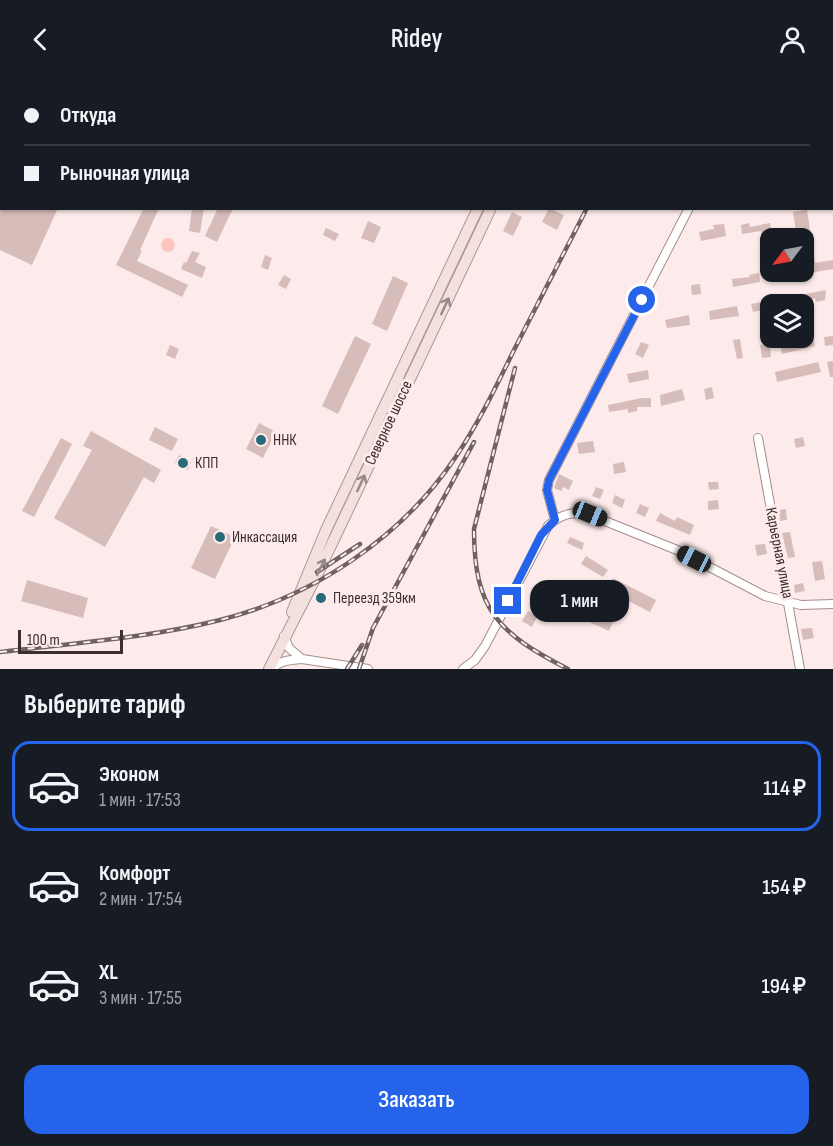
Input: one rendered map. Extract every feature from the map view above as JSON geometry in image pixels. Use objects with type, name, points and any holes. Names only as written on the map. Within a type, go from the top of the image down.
[{"type":"main road","name":"Северное шоссе","points":[[270,669],[326,530],[477,210]]},
{"type":"main road","name":"Северное шоссе","points":[[284,636],[320,571],[490,210]]},
{"type":"street","points":[[555,520],[547,490],[549,480],[688,210]]},
{"type":"street","name":"Карьерная улица","points":[[758,438],[800,669]]},
{"type":"street","points":[[463,669],[475,660],[485,646],[541,535],[555,520],[576,512],[590,514],[677,550],[765,596],[801,605],[833,604]]},
{"type":"street","points":[[284,636],[289,648],[302,659]]},
{"type":"street","points":[[270,669],[286,660],[302,659],[368,669]]},
{"type":"shaded area","points":[[165,238],[171,238],[175,245],[171,252],[165,252],[161,248],[161,242]]},
{"type":"building","points":[[0,210],[57,210],[32,265],[0,250]]},
{"type":"building","points":[[143,210],[158,210],[137,261],[188,285],[182,297],[116,265]]},
{"type":"building","points":[[192,210],[204,210],[200,233],[189,231]]},
{"type":"building","points":[[217,210],[232,210],[217,242],[205,236]]},
{"type":"building","points":[[548,210],[564,215],[557,230],[542,222]]},
{"type":"building","points":[[807,210],[810,228],[795,228],[793,212]]},
{"type":"building","points":[[512,212],[522,217],[513,236],[503,231]]},
{"type":"building","points":[[368,221],[381,227],[374,243],[361,238]]},
{"type":"building","points":[[749,223],[750,227],[770,223],[771,228],[760,228],[760,231],[742,234],[741,225]]},
{"type":"building","points":[[724,224],[726,236],[701,241],[699,232],[714,229],[713,225]]},
{"type":"building","points":[[326,228],[339,234],[335,241],[323,235]]},
{"type":"building","points":[[192,251],[200,253],[195,262],[206,267],[202,278],[181,269]]},
{"type":"building","points":[[265,255],[272,258],[268,270],[261,267]]},
{"type":"building","points":[[814,256],[815,263],[833,260],[833,269],[814,272]]},
{"type":"building","points":[[759,273],[760,282],[733,287],[732,279],[750,277],[749,275]]},
{"type":"building","points":[[284,275],[291,279],[286,289],[278,285]]},
{"type":"building","points":[[393,276],[408,283],[387,331],[372,324]]},
{"type":"building","points":[[700,284],[701,294],[692,295],[691,285]]},
{"type":"building","points":[[826,290],[825,300],[816,302],[814,294],[805,294]]},
{"type":"building","points":[[760,302],[760,311],[753,312],[751,304]]},
{"type":"building","points":[[737,306],[739,316],[710,320],[709,311]]},
{"type":"building","points":[[689,315],[690,325],[667,328],[665,320]]},
{"type":"building","points":[[355,336],[371,344],[338,414],[322,406]]},
{"type":"building","points":[[833,336],[833,345],[825,346],[824,337]]},
{"type":"building","points":[[740,339],[743,358],[737,359],[733,340]]},
{"type":"building","points":[[641,342],[649,345],[643,358],[635,354]]},
{"type":"building","points":[[170,345],[179,349],[175,359],[166,355]]},
{"type":"building","points":[[760,348],[770,348],[771,357],[762,358]]},
{"type":"building","points":[[781,348],[807,348],[782,354]]},
{"type":"building","points":[[833,361],[833,377],[830,377],[827,362]]},
{"type":"building","points":[[818,362],[821,372],[777,382],[775,372]]},
{"type":"building","points":[[648,370],[649,379],[629,383],[627,374]]},
{"type":"building","points":[[712,387],[714,398],[706,400],[704,389]]},
{"type":"building","points":[[682,389],[685,400],[661,406],[660,395]]},
{"type":"building","points":[[651,398],[651,407],[637,407],[637,411],[628,413],[628,409],[609,412],[608,405]]},
{"type":"building","points":[[259,423],[276,432],[263,458],[246,449]]},
{"type":"building","points":[[155,427],[178,439],[172,451],[149,440]]},
{"type":"building","points":[[91,431],[161,470],[154,483],[144,477],[105,547],[54,518],[92,450],[83,446]]},
{"type":"building","points":[[803,437],[805,446],[796,448],[794,439]]},
{"type":"building","points":[[61,438],[72,444],[34,517],[22,511]]},
{"type":"building","points":[[593,441],[595,452],[579,454],[577,443]]},
{"type":"building","name":"КПП","points":[[179,455],[191,462],[188,470],[175,463]]},
{"type":"building","points":[[624,462],[626,472],[614,474],[613,464]]},
{"type":"building","points":[[559,474],[573,481],[569,490],[563,487],[561,491],[554,488]]},
{"type":"building","points":[[708,482],[718,482],[719,489],[709,490]]},
{"type":"building","points":[[596,487],[604,490],[600,499],[592,496]]},
{"type":"building","points":[[615,495],[625,500],[622,508],[612,503]]},
{"type":"building","points":[[718,500],[719,509],[708,510],[708,501]]},
{"type":"building","points":[[640,504],[649,508],[645,517],[636,513]]},
{"type":"building","points":[[786,509],[787,520],[780,521],[779,510]]},
{"type":"building","points":[[660,513],[675,521],[677,517],[694,525],[690,535],[656,521]]},
{"type":"building","points":[[211,526],[235,537],[215,579],[191,568]]},
{"type":"building","points":[[790,532],[795,557],[788,558],[782,533]]},
{"type":"building","points":[[570,537],[584,543],[582,550],[567,543]]},
{"type":"building","points":[[765,544],[767,554],[757,556],[755,545]]},
{"type":"building","points":[[586,556],[608,570],[603,577],[581,564]]},
{"type":"building","points":[[822,561],[825,579],[815,581],[812,562]]},
{"type":"building","points":[[613,578],[656,600],[650,612],[607,590]]},
{"type":"building","points":[[27,580],[88,598],[83,618],[21,601]]},
{"type":"building","points":[[803,583],[805,591],[795,593],[794,585]]},
{"type":"building","points":[[582,597],[617,613],[609,631],[574,615]]},
{"type":"building","points":[[528,611],[537,617],[532,627],[522,621]]},
{"type":"building","points":[[812,628],[814,638],[803,640],[801,629]]},
{"type":"railway","points":[[0,652],[138,636],[220,620],[289,596],[352,560],[382,538],[409,514],[455,458],[486,405],[586,210]]},
{"type":"railway","points":[[515,368],[474,529],[479,580],[485,599],[507,630],[544,656],[568,669]]},
{"type":"railway","points":[[359,669],[373,628],[474,442]]},
{"type":"railway","points":[[317,572],[360,544]]},
{"type":"railway","points":[[347,669],[362,645]]},
{"type":"place","name":"ННК","points":[[261,440]]},
{"type":"place","name":"КПП","points":[[183,463]]},
{"type":"place","name":"Инкассация","points":[[220,537]]},
{"type":"place","name":"Переезд 359км","points":[[321,598]]},
{"type":"route","points":[[508,601],[541,535],[555,520],[548,497],[549,480],[642,300]]}]
